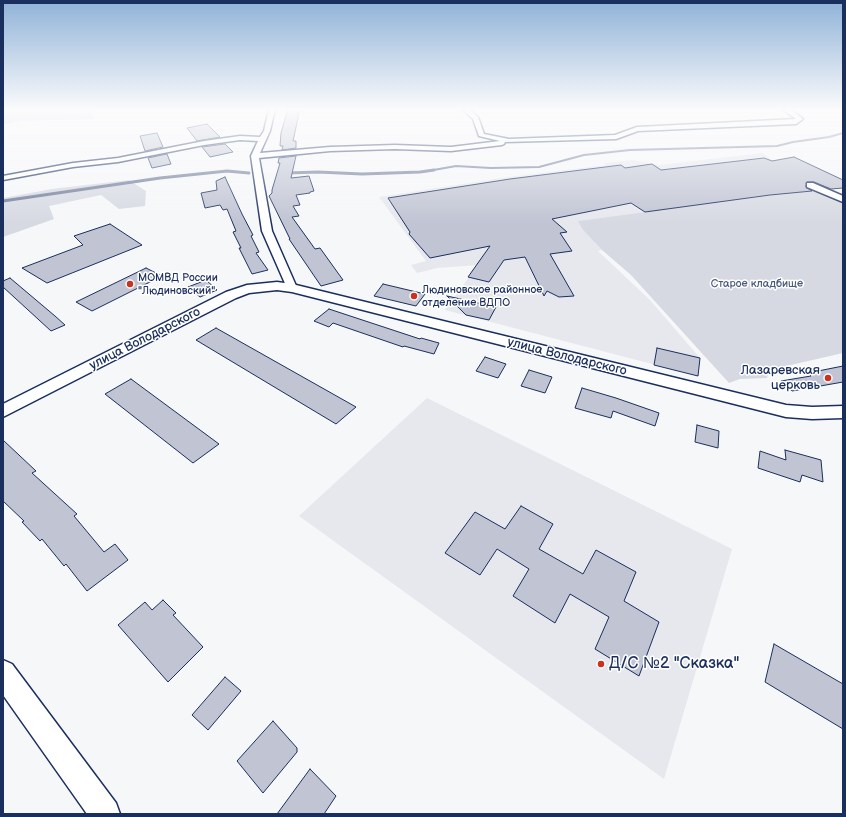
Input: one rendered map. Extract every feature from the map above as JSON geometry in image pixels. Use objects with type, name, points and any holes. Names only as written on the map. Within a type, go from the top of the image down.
[{"type":"street","points":[[3,178],[73,165],[118,160],[183,147]]},
{"type":"street","points":[[259,147],[255,156],[267,230],[292,288]]},
{"type":"street","points":[[255,156],[337,149],[404,147]]},
{"type":"street","points":[[412,147],[451,149],[479,147]]},
{"type":"street","points":[[810,185],[843,199]]},
{"type":"street","name":"улица Володарского","points":[[3,411],[230,295],[247,289],[278,286],[292,288],[786,412],[843,412]]},
{"type":"street","points":[[3,673],[105,814]]},
{"type":"shaded area","points":[[762,153],[784,170],[816,190],[579,221],[583,230],[602,250],[598,251],[650,300],[700,358],[698,376],[445,310],[479,265],[437,268],[417,273],[411,265],[426,261],[379,197],[508,177],[606,165],[604,163],[633,160],[659,165]]},
{"type":"shaded area","name":"Д/С №2 \"Сказка\"","points":[[427,398],[732,549],[664,779],[299,516]]},
{"type":"green space","points":[[129,180],[146,191],[145,206],[119,209],[101,195],[49,206],[54,219],[3,237],[3,198],[52,189]]},
{"type":"green space","name":"Старое кладбище","points":[[812,191],[843,204],[843,353],[769,370],[767,378],[740,379],[729,383],[631,275],[602,250],[583,230],[578,221],[770,195]]},
{"type":"building","points":[[144,147],[162,147],[145,151]]},
{"type":"building","points":[[202,147],[228,147],[233,152],[210,157]]},
{"type":"building","points":[[283,147],[296,147],[296,148],[282,150]]},
{"type":"building","points":[[167,154],[171,164],[152,168],[148,158]]},
{"type":"building","points":[[296,156],[291,178],[309,176],[314,191],[296,195],[300,205],[293,206],[299,216],[292,217],[315,249],[320,248],[343,280],[321,286],[289,239],[269,196],[272,193],[280,163],[278,163],[279,158]]},
{"type":"building","points":[[794,157],[843,180],[843,188],[831,189],[814,182],[807,182],[806,187],[812,191],[770,195],[645,212],[631,203],[552,219],[567,232],[560,233],[572,251],[550,254],[574,296],[559,297],[547,291],[544,296],[525,257],[504,260],[489,282],[468,277],[490,246],[430,258],[409,234],[410,232],[388,198],[510,179],[621,165],[625,168],[652,164],[661,170],[764,158],[772,161]]},
{"type":"building","points":[[225,177],[253,235],[251,236],[259,252],[256,253],[268,270],[252,274],[239,248],[241,248],[233,232],[236,231],[227,209],[223,210],[220,205],[205,208],[201,193],[217,190],[216,181]]},
{"type":"building","points":[[110,224],[142,245],[47,283],[22,268],[83,245],[74,236]]},
{"type":"building","points":[[146,268],[162,276],[92,311],[76,302]]},
{"type":"building","points":[[10,278],[65,325],[51,331],[3,287],[3,281]]},
{"type":"building","points":[[206,280],[217,290],[200,297],[188,287]]},
{"type":"building","points":[[383,284],[425,294],[416,306],[374,296]]},
{"type":"building","points":[[447,296],[496,307],[489,320],[466,315]]},
{"type":"building","points":[[329,309],[420,339],[439,343],[434,354],[403,347],[333,323],[329,327],[314,321]]},
{"type":"building","points":[[216,328],[356,407],[336,424],[196,340]]},
{"type":"building","points":[[657,348],[700,358],[698,376],[654,365]]},
{"type":"building","points":[[485,357],[506,364],[498,378],[476,371]]},
{"type":"building","points":[[843,366],[843,382],[792,391],[781,381],[811,376],[808,373]]},
{"type":"building","points":[[529,370],[552,377],[545,393],[521,386]]},
{"type":"building","points":[[131,379],[219,444],[193,463],[105,394]]},
{"type":"building","points":[[582,388],[659,413],[655,426],[613,411],[611,418],[575,408]]},
{"type":"building","points":[[697,425],[719,431],[718,448],[695,442]]},
{"type":"building","points":[[3,440],[36,471],[32,473],[77,514],[74,516],[104,552],[115,544],[128,560],[87,591],[66,564],[64,566],[42,539],[40,541],[22,522],[24,521],[3,501]]},
{"type":"building","points":[[785,450],[821,460],[823,482],[802,475],[800,482],[758,468],[760,451],[786,460]]},
{"type":"building","points":[[521,506],[553,524],[539,549],[583,574],[596,550],[636,572],[624,601],[659,622],[639,676],[595,649],[609,617],[570,594],[555,623],[513,596],[529,569],[497,549],[480,575],[445,553],[475,512],[505,529]]},
{"type":"building","points":[[163,600],[176,613],[173,615],[203,647],[168,682],[118,625],[145,602],[152,610]]},
{"type":"building","points":[[774,644],[843,684],[843,729],[765,682]]},
{"type":"building","points":[[225,677],[241,691],[208,730],[192,715]]},
{"type":"building","points":[[273,721],[297,748],[297,752],[263,793],[237,761]]},
{"type":"building","points":[[310,769],[336,796],[324,814],[277,814]]},
{"type":"waterway","points":[[432,170],[456,166],[491,168],[539,167],[584,155],[630,150],[736,147]]},
{"type":"waterway","points":[[287,173],[318,172],[362,174],[432,170]]},
{"type":"waterway","points":[[428,171],[432,170]]},
{"type":"waterway","points":[[3,201],[160,178],[227,171],[249,173]]},
{"type":"place","name":"МОМВД России \"Людиновский\"","points":[[130,284]]},
{"type":"place","name":"Людиновское районное отделение ВДПО","points":[[414,296]]},
{"type":"place","name":"Лазаревская церковь","points":[[828,378]]},
{"type":"place","name":"Д/С №2 \"Сказка\"","points":[[601,664]]}]
